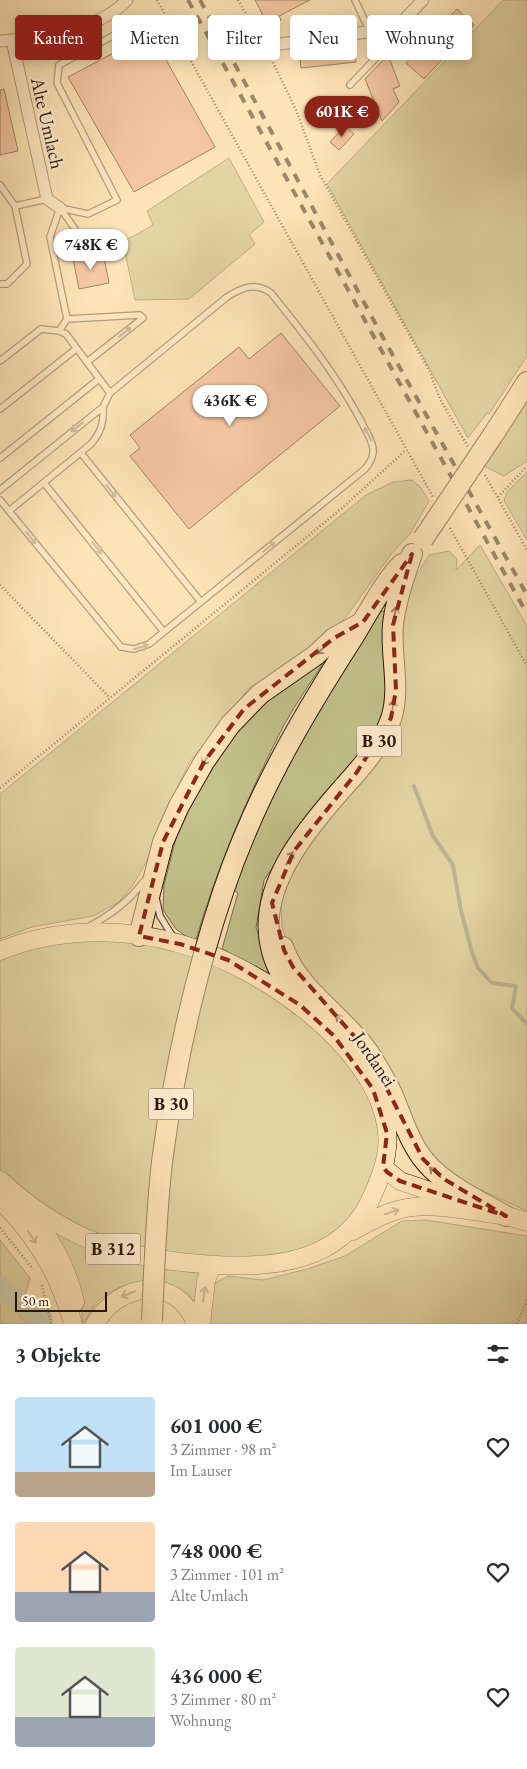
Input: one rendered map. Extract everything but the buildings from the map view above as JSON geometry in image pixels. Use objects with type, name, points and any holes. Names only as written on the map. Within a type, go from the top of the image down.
[{"type":"highway","name":"B 30","points":[[152,1322],[156,1230],[171,1107],[193,996],[223,892],[254,812],[289,741],[363,622],[399,566],[417,547],[527,382]]},
{"type":"highway","name":"B 30","points":[[300,1005],[280,971],[271,949],[269,921],[272,903],[277,884],[294,851],[328,805],[357,772],[379,741],[391,718],[396,690],[393,625],[398,596],[417,547]]},
{"type":"highway","name":"B 30","points":[[139,936],[157,861],[179,806],[204,762],[230,726],[260,694],[316,654],[334,638],[363,622]]},
{"type":"highway","name":"B 30","points":[[272,903],[276,926],[284,950],[293,967],[306,985],[350,1030],[368,1052],[392,1094],[406,1131],[423,1159],[444,1179],[506,1216]]},
{"type":"main road","name":"Jordanei","points":[[0,951],[33,940],[76,933],[139,936],[180,944],[228,960],[256,975],[300,1005],[340,1043],[357,1064],[373,1089],[387,1133],[383,1167],[377,1185],[360,1219],[348,1233],[328,1246],[302,1258],[249,1267],[212,1265],[138,1256],[108,1248],[75,1233],[25,1203],[0,1180]]},
{"type":"main road","name":"B 312","points":[[383,1167],[400,1181],[527,1222]]},
{"type":"main road","points":[[0,1200],[24,1226],[42,1251],[57,1278],[73,1324]]},
{"type":"main road","points":[[25,1203],[55,1248],[70,1278],[78,1324]]},
{"type":"main road","name":"B 312","points":[[348,1233],[382,1215],[400,1209],[422,1207],[456,1209],[506,1216]]},
{"type":"main road","points":[[200,1324],[206,1281],[212,1265]]},
{"type":"main road","points":[[95,1324],[105,1309],[116,1298],[130,1292],[146,1289],[161,1291],[176,1298],[187,1308],[196,1324]]},
{"type":"street","points":[[102,17],[114,11],[127,0]]},
{"type":"street","points":[[409,15],[423,0]]},
{"type":"street","points":[[280,44],[367,32]]},
{"type":"street","name":"Alte Umlach","points":[[6,40],[47,199],[60,208]]},
{"type":"lane","points":[[355,0],[367,26]]},
{"type":"lane","points":[[60,208],[88,214],[116,200],[57,83],[59,65],[112,36]]},
{"type":"lane","points":[[350,85],[374,60]]},
{"type":"lane","points":[[0,185],[15,206],[27,264],[6,284],[0,284]]},
{"type":"lane","points":[[15,206],[47,199]]},
{"type":"lane","points":[[60,208],[75,229],[83,250]]},
{"type":"lane","points":[[59,331],[67,319],[50,237],[60,208]]},
{"type":"lane","points":[[0,490],[103,407],[110,393],[227,297],[246,286],[261,286],[271,293],[327,364],[352,403],[372,442],[374,451],[371,461],[365,469],[202,602],[141,648],[121,647],[0,500]]},
{"type":"lane","points":[[67,319],[140,315],[143,318],[87,362]]},
{"type":"lane","points":[[0,361],[41,329],[59,331],[66,334],[110,393]]},
{"type":"lane","points":[[0,409],[76,349]]},
{"type":"lane","points":[[0,458],[99,379]]},
{"type":"lane","points":[[9,511],[91,444],[100,433],[104,420],[103,407]]},
{"type":"lane","points":[[80,453],[202,602]]},
{"type":"lane","points":[[44,483],[164,632]]},
{"type":"lane","points":[[76,933],[112,914],[128,901],[157,861]]},
{"type":"lane","points":[[157,861],[156,895],[160,916],[167,932],[180,944]]},
{"type":"path","points":[[157,0],[435,502]]},
{"type":"path","points":[[238,0],[247,15]]},
{"type":"path","points":[[272,60],[296,110],[320,175],[430,372],[440,399],[465,443]]},
{"type":"path","points":[[0,788],[341,509],[406,450]]},
{"type":"path","points":[[498,497],[527,466]]},
{"type":"path","points":[[485,476],[527,550]]},
{"type":"path","points":[[450,528],[527,666]]},
{"type":"path","points":[[0,585],[110,698]]},
{"type":"path","points":[[0,1228],[27,1258],[36,1273]]},
{"type":"path","points":[[40,1281],[49,1307],[51,1324]]},
{"type":"path","points":[[517,1324],[527,1300]]},
{"type":"highlighted area","points":[[412,554],[393,625],[396,690],[391,718],[357,772],[294,851],[272,903],[284,950],[293,967],[368,1052],[423,1159],[444,1179],[506,1216],[400,1181],[387,1172],[383,1167],[387,1133],[373,1089],[334,1036],[300,1005],[228,960],[180,944],[139,936],[163,842],[204,762],[244,709],[334,638],[363,622]]},
{"type":"shaded area","points":[[503,0],[527,0],[527,356],[489,414],[487,413],[468,438],[327,184],[446,60],[472,60],[472,32]]},
{"type":"shaded area","points":[[229,158],[264,222],[249,235],[255,244],[189,299],[135,300],[123,242],[153,225],[147,211]]},
{"type":"shaded area","points":[[527,400],[527,461],[504,476],[484,466]]},
{"type":"shaded area","points":[[527,472],[527,540],[504,501],[507,492]]},
{"type":"shaded area","points":[[412,480],[421,488],[429,501],[410,534],[392,553],[346,617],[323,641],[289,667],[249,688],[189,763],[161,821],[147,861],[133,885],[119,902],[93,916],[32,927],[0,939],[0,794],[366,495],[393,482]]},
{"type":"shaded area","points":[[480,545],[527,626],[527,1211],[457,1179],[432,1161],[289,948],[282,927],[281,906],[284,888],[297,855],[374,764],[409,588],[429,555],[449,551],[457,559],[456,570]]},
{"type":"shaded area","points":[[381,610],[386,613],[387,705],[372,743],[311,814],[264,880],[256,928],[274,974],[268,973],[222,949],[238,893],[234,890],[248,849],[303,731]]},
{"type":"shaded area","points":[[327,657],[289,716],[258,778],[223,859],[195,943],[176,929],[163,910],[164,885],[176,838],[189,805],[214,757],[245,717]]},
{"type":"shaded area","points":[[60,941],[137,941],[227,964],[294,1006],[349,1063],[373,1105],[381,1147],[378,1171],[351,1221],[326,1240],[303,1250],[241,1261],[137,1251],[64,1221],[0,1172],[0,959],[12,953]]},
{"type":"shaded area","points":[[426,1220],[527,1236],[527,1324],[207,1324],[212,1285],[228,1276],[263,1280],[307,1269],[345,1256],[402,1221]]},
{"type":"shaded area","points":[[56,1230],[98,1252],[123,1260],[201,1273],[195,1302],[171,1288],[159,1284],[146,1282],[133,1284],[109,1293],[97,1302],[83,1324],[81,1303],[52,1232]]},
{"type":"shaded area","points":[[0,1240],[30,1278],[19,1316],[28,1324],[0,1324]]},
{"type":"waterway","points":[[414,786],[433,836],[453,865],[461,911],[478,968],[492,983],[516,986],[512,1008],[527,1024]]},
{"type":"waterway","points":[[0,1287],[42,1320]]},
{"type":"railway","points":[[188,0],[527,614]]},
{"type":"railway","points":[[200,0],[386,343],[527,595]]}]
